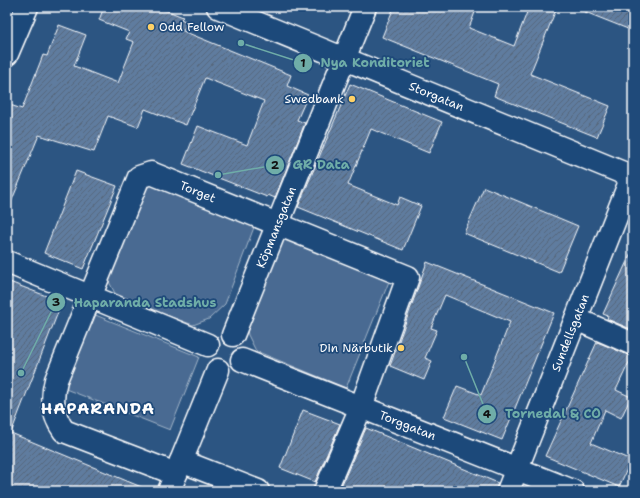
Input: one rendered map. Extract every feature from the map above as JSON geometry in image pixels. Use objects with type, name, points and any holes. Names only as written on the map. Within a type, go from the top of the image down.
[{"type":"street","points":[[7,54],[27,7]]},
{"type":"street","name":"Storgatan","points":[[218,7],[633,176]]},
{"type":"street","name":"Köpmansgatan","points":[[233,335],[364,7]]},
{"type":"street","name":"Torget","points":[[258,491],[175,475],[64,431],[58,423],[53,411],[53,393],[139,177],[151,173],[278,223],[408,277],[361,407],[325,491]]},
{"type":"street","name":"Sundellsgatan","points":[[508,491],[633,176]]},
{"type":"street","points":[[7,262],[208,345]]},
{"type":"street","points":[[576,319],[633,344]]},
{"type":"street","points":[[222,334],[233,335],[242,344],[244,349],[242,360],[235,368],[229,371],[218,370],[209,362],[206,351],[208,345],[216,336],[222,334]]},
{"type":"street","name":"Torggatan","points":[[242,360],[572,491]]},
{"type":"street","points":[[175,475],[218,370]]},
{"type":"shaded area","points":[[152,183],[256,222],[225,304],[209,319],[193,325],[117,297],[107,278],[143,193]]},
{"type":"shaded area","points":[[285,236],[390,279],[346,388],[256,351],[248,335],[245,320]]},
{"type":"shaded area","points":[[93,314],[199,357],[170,430],[63,388]]},
{"type":"building","points":[[104,7],[158,7],[183,17],[181,19],[187,22],[183,31],[291,75],[287,86],[308,95],[297,120],[305,123],[275,198],[268,195],[267,197],[183,164],[198,126],[247,145],[264,101],[205,78],[186,125],[145,109],[138,127],[108,116],[94,152],[39,135],[7,212],[7,104],[22,109],[43,55],[47,56],[59,25],[86,35],[74,66],[118,83],[134,42],[126,39],[129,32],[99,20]]},
{"type":"building","points":[[394,7],[477,7],[469,28],[514,46],[529,7],[557,7],[530,74],[610,106],[597,137],[494,96],[498,84],[382,37]]},
{"type":"building","points":[[633,7],[633,31],[575,8]]},
{"type":"building","points":[[350,84],[442,122],[429,153],[371,129],[348,185],[397,205],[400,197],[421,206],[403,250],[298,207]]},
{"type":"building","points":[[76,171],[117,186],[83,269],[44,253]]},
{"type":"building","points":[[484,187],[578,226],[559,272],[464,233]]},
{"type":"building","points":[[633,248],[633,330],[607,319],[608,316],[603,314]]},
{"type":"building","points":[[427,262],[554,313],[502,440],[444,417],[457,386],[481,395],[510,322],[445,295],[431,328],[437,330],[425,358],[432,361],[424,380],[390,366]]},
{"type":"building","points":[[7,281],[62,302],[11,433],[151,491],[7,491]]},
{"type":"building","points":[[597,342],[632,356],[616,390],[631,397],[621,418],[605,410],[591,443],[631,460],[619,487],[545,456]]},
{"type":"building","points":[[303,410],[340,424],[315,482],[280,468]]},
{"type":"building","points":[[366,428],[498,483],[496,491],[339,491]]},
{"type":"place","name":"Odd Fellow","points":[[151,27]]},
{"type":"place","name":"Nya Konditoriet","points":[[241,43]]},
{"type":"place","name":"Swedbank","points":[[352,99]]},
{"type":"place","name":"GR Data","points":[[218,175]]},
{"type":"place","name":"Din Närbutik","points":[[401,348]]},
{"type":"place","name":"Tornedal & CO","points":[[464,357]]},
{"type":"place","name":"Haparanda Stadshus","points":[[21,373]]},
{"type":"district","name":"HAPARANDA","points":[[98,408]]}]
